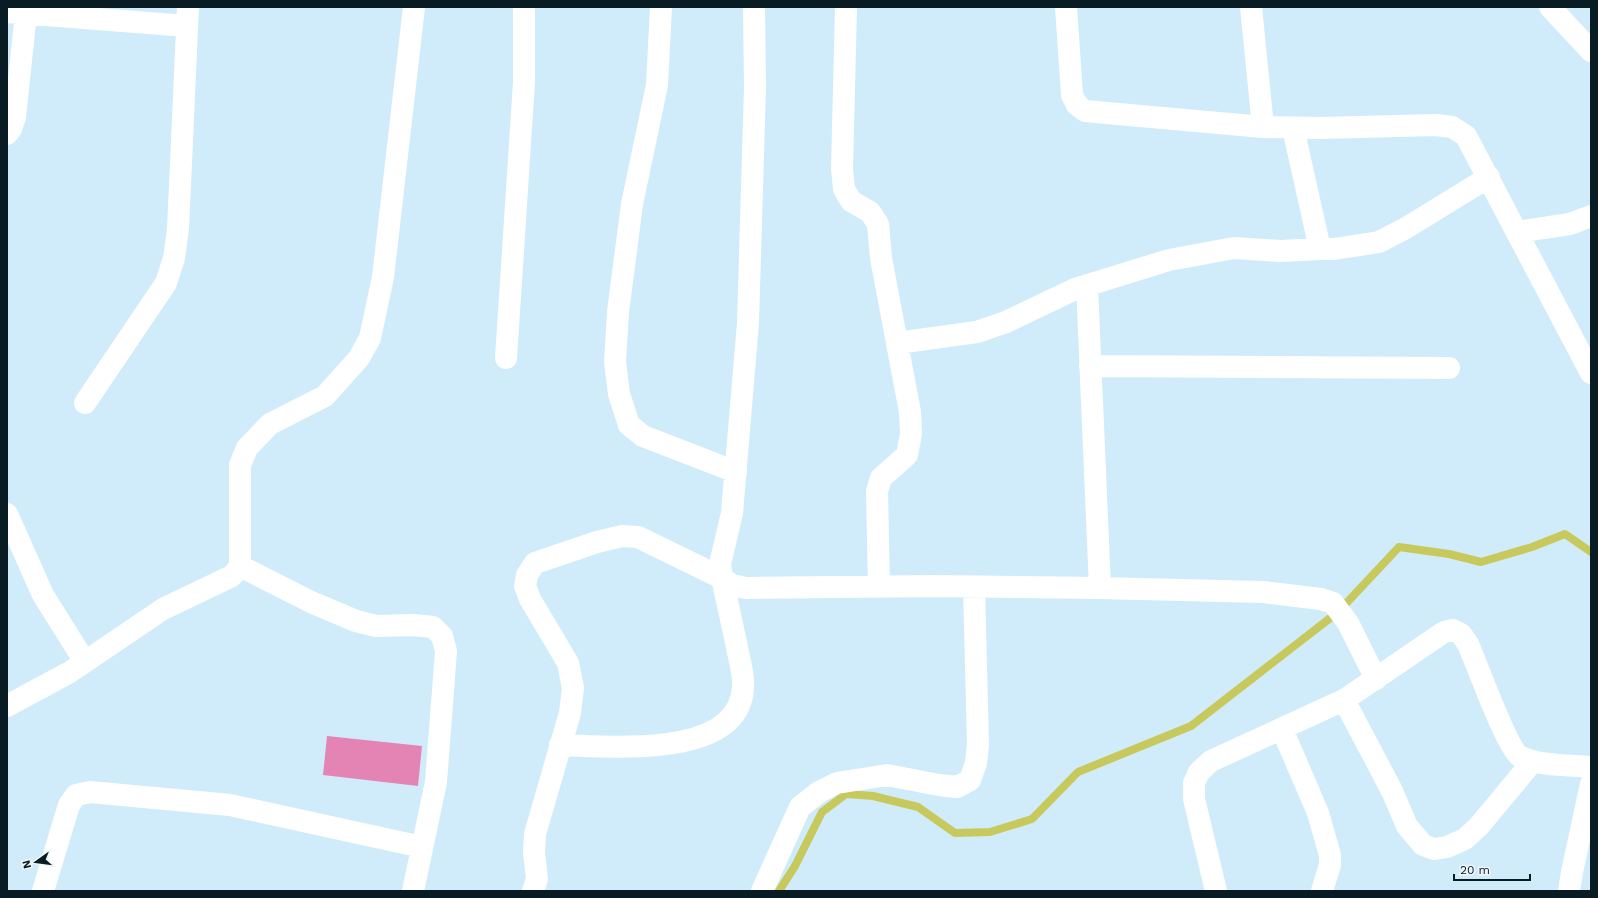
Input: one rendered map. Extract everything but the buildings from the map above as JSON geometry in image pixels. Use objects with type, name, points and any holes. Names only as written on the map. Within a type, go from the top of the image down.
[{"type":"street","points":[[7,706],[70,672],[164,609],[232,576],[240,566],[240,465],[247,448],[270,424],[326,396],[359,358],[370,338],[383,277],[414,7]]},
{"type":"street","points":[[506,358],[524,82],[524,7]]},
{"type":"street","points":[[661,7],[657,86],[632,204],[618,312],[615,362],[619,394],[629,425],[643,436],[736,472]]},
{"type":"street","points":[[560,745],[645,746],[684,741],[707,735],[728,723],[740,706],[744,685],[720,564],[732,513],[748,323],[755,87],[754,7]]},
{"type":"street","points":[[846,7],[842,169],[844,189],[851,201],[870,212],[878,224],[881,258],[910,412],[911,434],[906,455],[881,478],[877,491],[879,587]]},
{"type":"street","points":[[1066,7],[1072,95],[1077,105],[1084,111],[1263,127],[1293,128],[1436,125],[1452,127],[1466,136],[1591,372]]},
{"type":"street","points":[[1251,7],[1263,127]]},
{"type":"street","points":[[1550,7],[1591,51]]},
{"type":"street","points":[[7,134],[11,129],[15,117],[16,12],[188,17],[178,230],[174,258],[166,283],[85,403]]},
{"type":"street","points":[[1293,128],[1320,249]]},
{"type":"street","points":[[897,343],[977,332],[1006,322],[1075,289],[1169,260],[1234,248],[1280,251],[1334,249],[1378,242],[1406,228],[1489,177]]},
{"type":"street","points":[[1517,232],[1570,224],[1591,216]]},
{"type":"street","points":[[1087,285],[1100,588]]},
{"type":"street","points":[[1090,366],[1449,368]]},
{"type":"street","points":[[7,514],[43,595],[85,662]]},
{"type":"street","points":[[533,891],[536,879],[534,853],[535,834],[570,713],[573,688],[568,663],[530,599],[525,586],[527,574],[535,562],[597,542],[622,536],[638,537],[722,578],[732,585],[746,588],[1100,588],[1263,592],[1321,598],[1333,603],[1348,622],[1376,679]]},
{"type":"street","points":[[240,566],[311,602],[356,621],[376,626],[413,625],[433,627],[442,636],[446,651],[436,782],[413,891]]},
{"type":"street","points":[[762,891],[800,807],[819,792],[837,783],[886,775],[939,785],[957,786],[970,780],[976,763],[978,745],[974,587]]},
{"type":"street","points":[[1216,891],[1194,799],[1194,783],[1199,772],[1211,762],[1344,700],[1444,632],[1453,630],[1461,634],[1468,644],[1502,726],[1519,756],[1533,761],[1591,767]]},
{"type":"street","points":[[1344,700],[1392,791],[1407,826],[1423,845],[1434,849],[1447,847],[1465,839],[1479,826],[1533,761]]},
{"type":"street","points":[[1282,728],[1318,813],[1330,855],[1330,865],[1322,891]]},
{"type":"street","points":[[1569,891],[1591,784]]},
{"type":"street","points":[[43,891],[69,805],[76,795],[90,792],[230,805],[422,847]]},
{"type":"waterway","points":[[779,891],[795,866],[822,812],[846,794],[873,796],[918,807],[955,833],[990,832],[1032,819],[1078,772],[1191,726],[1338,612],[1399,547],[1449,554],[1481,562],[1532,547],[1565,534],[1591,552]]}]
